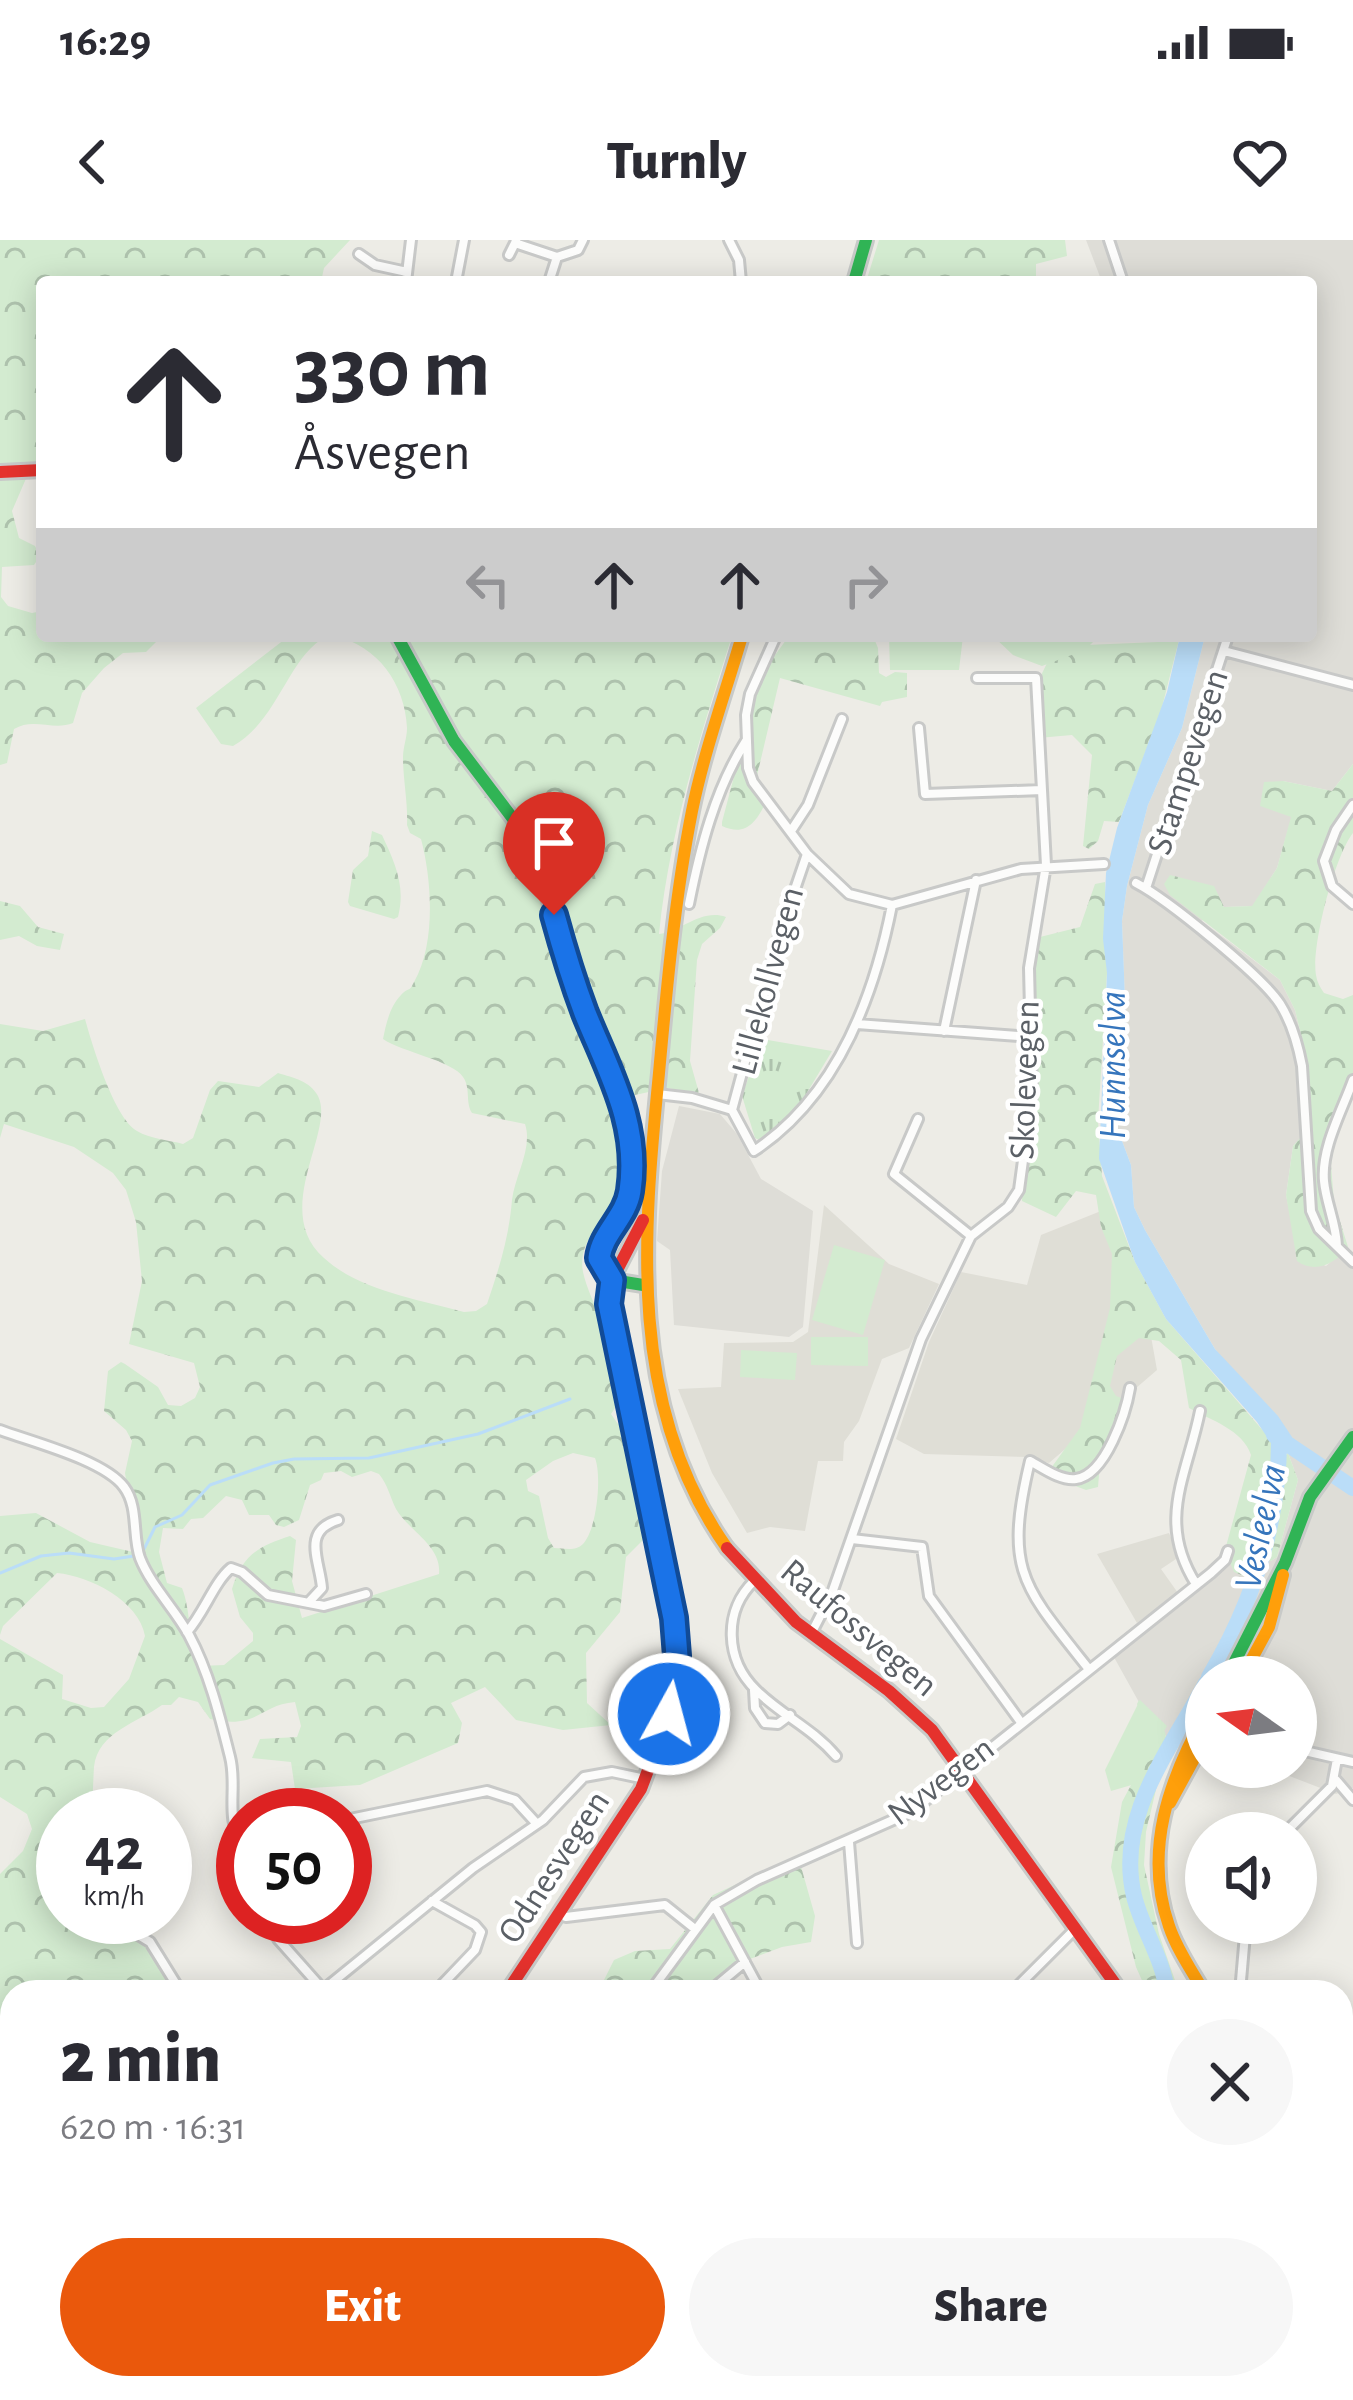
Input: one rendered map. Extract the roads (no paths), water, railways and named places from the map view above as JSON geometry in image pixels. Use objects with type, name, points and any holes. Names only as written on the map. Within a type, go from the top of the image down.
[{"type":"main road","points":[[856,276],[866,240]]},
{"type":"main road","points":[[0,472],[36,470]]},
{"type":"main road","name":"Odnesvegen","points":[[400,642],[454,741],[533,845],[568,967],[624,1104],[632,1144],[630,1191],[624,1213],[599,1256],[605,1274],[616,1275],[609,1304],[671,1602],[677,1656],[669,1714],[645,1779],[624,1819],[516,1980]]},
{"type":"main road","name":"Raufossvegen","points":[[740,642],[693,807],[672,929],[644,1278],[654,1375],[682,1467],[709,1520],[755,1580],[812,1634],[912,1708],[1113,1980]]},
{"type":"main road","points":[[644,1278],[616,1275],[648,1205]]},
{"type":"main road","points":[[1238,1656],[1285,1563],[1317,1485],[1353,1437]]},
{"type":"main road","points":[[1252,1656],[1273,1615],[1285,1563]]},
{"type":"main road","points":[[1185,1754],[1169,1785],[1156,1859],[1161,1901],[1197,1980]]},
{"type":"main road","points":[[1161,1822],[1185,1777]]},
{"type":"street","points":[[406,276],[411,240]]},
{"type":"street","points":[[457,276],[464,240]]},
{"type":"street","points":[[509,255],[515,242],[557,257],[578,250],[583,240]]},
{"type":"street","points":[[729,240],[740,260],[741,276]]},
{"type":"street","points":[[1109,240],[1121,276]]},
{"type":"street","points":[[359,254],[367,262],[403,276]]},
{"type":"street","points":[[551,276],[557,257]]},
{"type":"street","points":[[773,642],[750,694],[746,740],[753,782],[807,854],[849,894],[892,905],[1046,865],[1104,864]]},
{"type":"street","name":"Stampevegen","points":[[1226,642],[1141,885],[1257,979],[1287,1018],[1302,1066],[1311,1211],[1318,1229],[1337,1248]]},
{"type":"street","points":[[1224,651],[1353,685]]},
{"type":"street","name":"Skolevegen","points":[[812,1634],[852,1539],[921,1339],[971,1236],[1008,1208],[1019,1190],[1032,1094],[1029,968],[1046,865],[1036,678],[977,678]]},
{"type":"street","points":[[791,830],[808,805],[842,719]]},
{"type":"street","points":[[919,728],[925,794],[1042,790]]},
{"type":"street","points":[[689,904],[720,792],[746,740]]},
{"type":"street","points":[[1353,805],[1328,845],[1324,861],[1332,886],[1353,904]]},
{"type":"street","name":"Lillekollvegen","points":[[807,854],[779,936],[732,1110],[754,1151],[796,1116],[857,1024]]},
{"type":"street","points":[[944,1031],[976,880]]},
{"type":"street","points":[[892,905],[857,1024],[1030,1037]]},
{"type":"street","points":[[1353,1080],[1328,1148],[1323,1178],[1337,1248],[1353,1262]]},
{"type":"street","name":"Lillekollvegen","points":[[657,1094],[732,1110]]},
{"type":"street","points":[[918,1119],[894,1174],[971,1236]]},
{"type":"street","points":[[1088,1668],[1029,1592],[1019,1562],[1018,1522],[1030,1461],[1060,1477],[1085,1475],[1119,1432],[1130,1388]]},
{"type":"street","points":[[1196,1584],[1184,1566],[1173,1521],[1200,1411]]},
{"type":"street","points":[[0,1430],[78,1459],[124,1486],[133,1509],[138,1552],[203,1665],[231,1759],[231,1788]]},
{"type":"street","points":[[307,1602],[322,1588],[314,1541],[318,1530],[338,1520]]},
{"type":"street","points":[[852,1539],[922,1546],[929,1596],[1020,1721]]},
{"type":"street","name":"Nyvegen","points":[[659,1980],[714,1905],[757,1880],[910,1812],[1196,1584],[1225,1560],[1228,1551]]},
{"type":"street","points":[[187,1632],[212,1599],[224,1572],[232,1568],[268,1594],[324,1606],[366,1594]]},
{"type":"street","points":[[755,1580],[739,1600],[731,1630],[734,1656],[754,1689],[821,1738],[836,1756]]},
{"type":"street","points":[[754,1689],[754,1708],[764,1723],[778,1724],[790,1715]]},
{"type":"street","points":[[1317,1754],[1353,1762]]},
{"type":"street","points":[[1306,1812],[1336,1780],[1337,1759]]},
{"type":"street","points":[[337,1980],[432,1901],[537,1824],[584,1778],[612,1772],[645,1779]]},
{"type":"street","points":[[1336,1780],[1353,1800]]},
{"type":"street","points":[[372,1815],[488,1791],[515,1801],[537,1824]]},
{"type":"street","points":[[849,1842],[857,1943]]},
{"type":"street","points":[[432,1901],[481,1932],[475,1950],[447,1980]]},
{"type":"street","points":[[566,1917],[665,1905],[695,1929]]},
{"type":"street","points":[[714,1905],[755,1980]]},
{"type":"street","points":[[1024,1980],[1076,1928]]},
{"type":"street","points":[[150,1944],[173,1980]]},
{"type":"street","points":[[282,1944],[314,1980]]},
{"type":"street","points":[[1241,1980],[1244,1944]]},
{"type":"street","points":[[723,1980],[745,1962]]},
{"type":"water","points":[[1179,642],[1204,642],[1182,728],[1148,805],[1127,886],[1122,921],[1127,1053],[1115,1093],[1115,1122],[1131,1165],[1134,1207],[1145,1230],[1215,1349],[1292,1437],[1288,1453],[1273,1458],[1273,1446],[1257,1422],[1166,1319],[1135,1262],[1099,1159],[1106,873],[1117,828],[1167,692]]},
{"type":"waterway","points":[[0,1573],[41,1556],[134,1556],[144,1549],[155,1527],[182,1515],[210,1485],[273,1463],[369,1458],[478,1434],[570,1399]]},
{"type":"waterway","name":"Hunnselva","points":[[1274,1435],[1353,1488]]},
{"type":"waterway","name":"Vesleelva","points":[[1220,1656],[1260,1564],[1274,1503],[1279,1441]]},
{"type":"waterway","name":"Vesleelva","points":[[1164,1980],[1134,1896],[1132,1838],[1150,1784],[1185,1720]]}]
